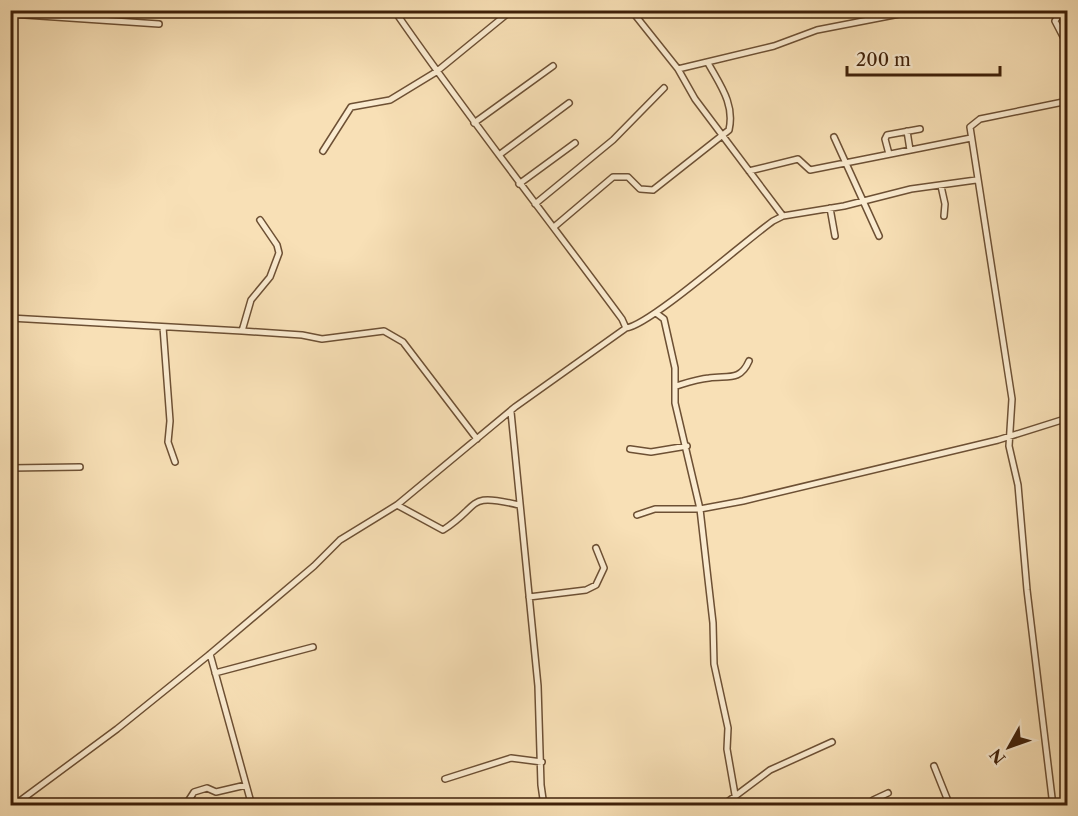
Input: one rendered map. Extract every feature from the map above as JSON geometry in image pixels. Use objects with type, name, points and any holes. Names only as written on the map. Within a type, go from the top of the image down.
[{"type":"street","points":[[394,10],[436,72],[519,184],[555,227],[622,319],[626,328]]},
{"type":"street","points":[[323,151],[335,137],[351,107],[390,100],[436,72],[507,14],[506,10]]},
{"type":"street","points":[[631,10],[678,69],[695,99],[783,216]]},
{"type":"street","points":[[678,69],[774,46],[816,30],[920,10]]},
{"type":"street","points":[[1062,10],[1055,21],[1068,46]]},
{"type":"street","points":[[10,14],[159,24]]},
{"type":"street","points":[[555,227],[613,177],[628,177],[640,189],[648,192],[653,190],[729,130],[732,115],[726,95],[708,63]]},
{"type":"street","points":[[474,123],[553,66]]},
{"type":"street","points":[[535,204],[613,140],[664,88]]},
{"type":"street","points":[[1053,806],[1027,590],[1018,485],[1009,446],[1012,399],[976,180],[970,127],[980,119],[1068,100]]},
{"type":"street","points":[[499,155],[569,103]]},
{"type":"street","points":[[889,154],[885,136],[920,129]]},
{"type":"street","points":[[907,132],[910,150]]},
{"type":"street","points":[[834,137],[879,236]]},
{"type":"street","points":[[749,171],[793,160],[800,160],[810,170],[971,138]]},
{"type":"street","points":[[519,184],[575,143]]},
{"type":"street","points":[[14,806],[117,729],[210,654],[314,566],[340,540],[397,504],[523,400],[626,328],[635,327],[656,313],[742,243],[783,216],[865,201],[911,189],[976,180]]},
{"type":"street","points":[[941,186],[945,204],[944,216]]},
{"type":"street","points":[[830,208],[835,236]]},
{"type":"street","points":[[242,331],[251,300],[270,277],[279,253],[277,245],[260,220]]},
{"type":"street","points":[[656,313],[664,319],[675,368],[675,403],[687,446],[700,509],[713,623],[714,664],[728,728],[727,749],[736,802]]},
{"type":"street","points":[[10,318],[302,335],[322,339],[342,339],[380,331],[393,335],[403,342],[477,439]]},
{"type":"street","points":[[163,327],[170,421],[167,432],[175,462]]},
{"type":"street","points":[[676,386],[710,378],[736,377],[743,373],[749,361]]},
{"type":"street","points":[[511,412],[529,597],[544,806]]},
{"type":"street","points":[[637,515],[655,509],[700,509],[1011,436],[1068,418]]},
{"type":"street","points":[[630,449],[651,452],[687,446]]},
{"type":"street","points":[[10,468],[80,468]]},
{"type":"street","points":[[397,504],[443,530],[479,500],[491,498],[519,505]]},
{"type":"street","points":[[529,597],[586,590],[596,585],[604,568],[596,548]]},
{"type":"street","points":[[215,673],[313,647]]},
{"type":"street","points":[[210,654],[252,806]]},
{"type":"street","points":[[677,806],[736,802],[754,780],[770,770],[832,742]]},
{"type":"street","points":[[445,779],[511,758],[542,762]]},
{"type":"street","points":[[934,766],[950,806]]},
{"type":"street","points":[[185,806],[194,792],[207,788],[216,792],[246,785]]},
{"type":"street","points":[[870,806],[873,800],[888,793]]}]
